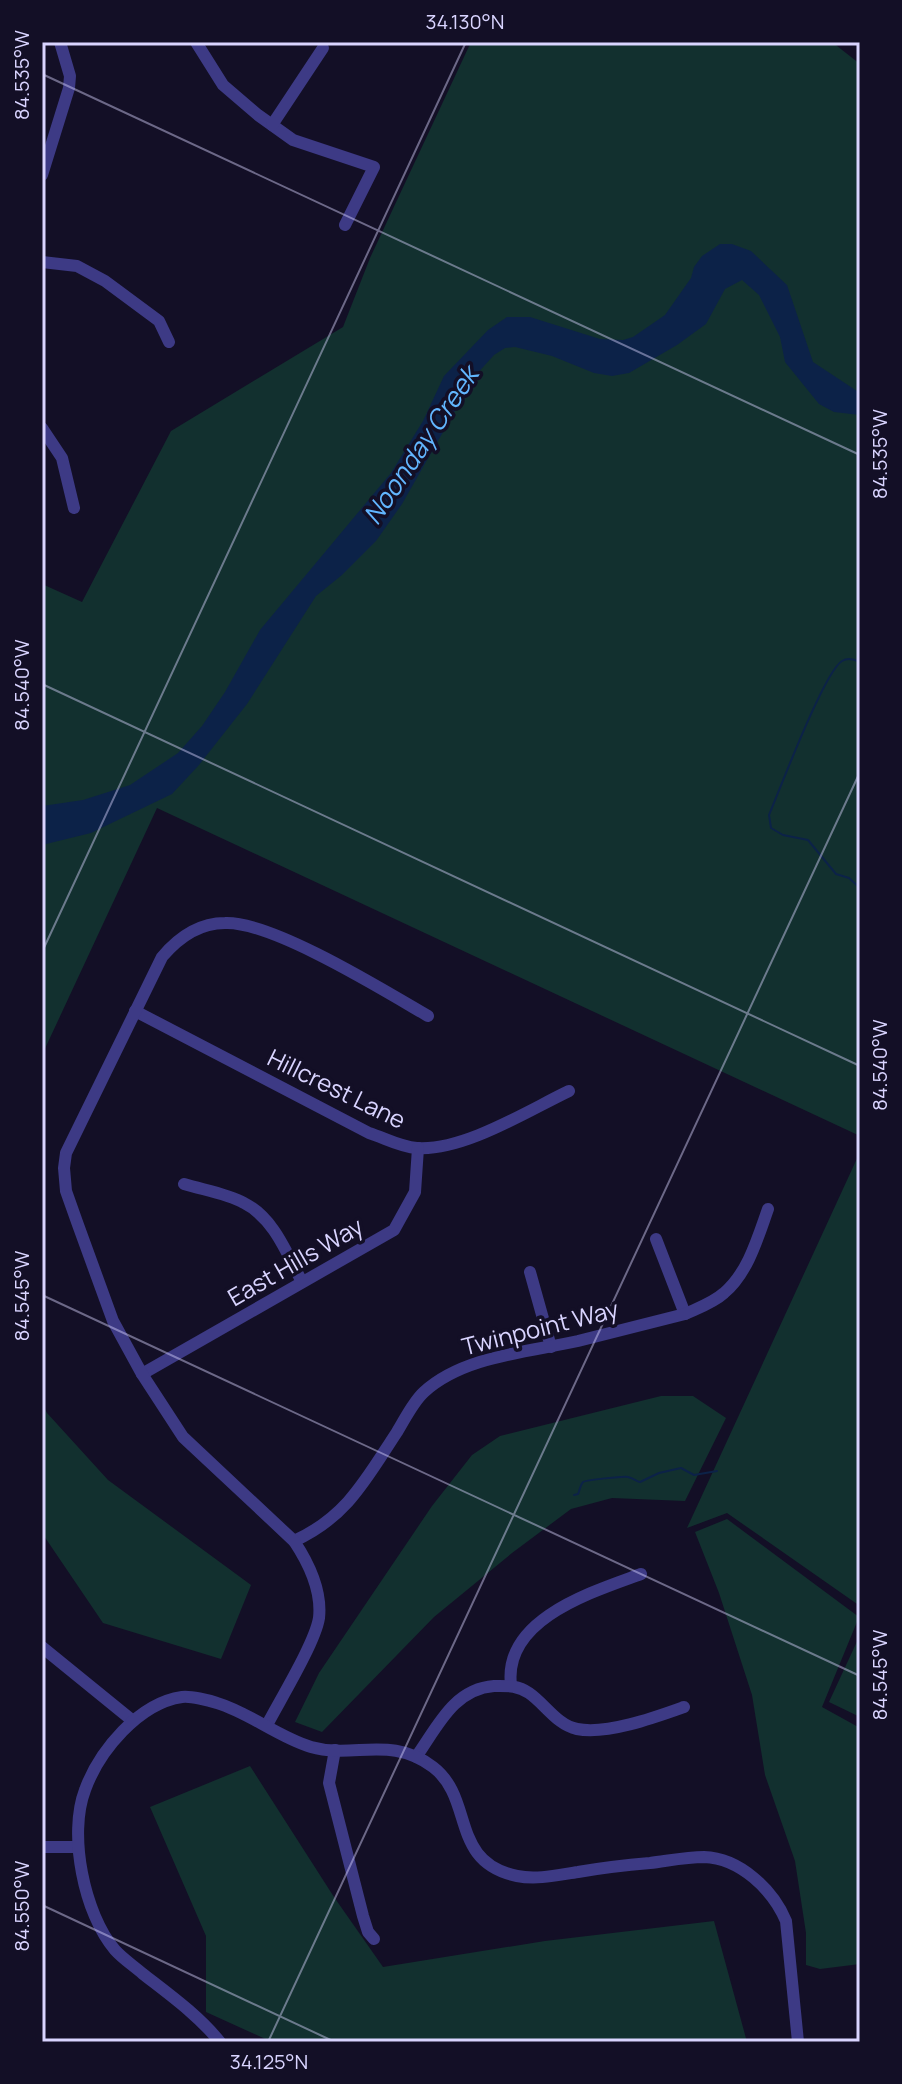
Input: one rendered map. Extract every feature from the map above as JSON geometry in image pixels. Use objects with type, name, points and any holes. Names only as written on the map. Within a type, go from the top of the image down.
[{"type":"street","points":[[42,175],[69,88],[70,76],[60,42]]},
{"type":"street","points":[[196,42],[223,85],[293,140],[374,167],[345,225]]},
{"type":"street","points":[[272,125],[323,48]]},
{"type":"street","points":[[42,262],[77,266],[105,281],[159,321],[169,342]]},
{"type":"street","points":[[42,428],[62,458],[74,508]]},
{"type":"street","points":[[267,1725],[314,1634],[319,1618],[315,1584],[307,1560],[294,1541],[183,1437],[142,1374],[108,1307],[66,1191],[64,1168],[73,1135],[162,957],[172,945],[194,930],[228,922],[246,925],[293,943],[428,1016]]},
{"type":"street","name":"Hillcrest Lane","points":[[135,1011],[369,1133],[398,1145],[418,1148],[470,1139],[569,1091]]},
{"type":"street","name":"East Hills Way","points":[[142,1374],[394,1230],[415,1192],[418,1148]]},
{"type":"street","points":[[184,1184],[242,1201],[252,1208],[270,1225],[302,1282]]},
{"type":"street","name":"Twinpoint Way","points":[[294,1541],[317,1531],[336,1517],[378,1462],[421,1394],[450,1373],[685,1314],[715,1300],[733,1284],[753,1248],[768,1209]]},
{"type":"street","points":[[656,1239],[685,1314]]},
{"type":"street","points":[[530,1272],[551,1347]]},
{"type":"street","points":[[511,1685],[509,1670],[515,1651],[558,1609],[585,1594],[641,1574]]},
{"type":"street","points":[[42,1647],[133,1721]]},
{"type":"street","points":[[416,1757],[451,1705],[463,1695],[485,1687],[511,1685],[529,1693],[561,1722],[576,1729],[601,1731],[684,1707]]},
{"type":"street","points":[[220,2042],[206,2025],[116,1951],[100,1927],[78,1847],[80,1804],[87,1783],[119,1734],[142,1713],[182,1697],[216,1702],[310,1746],[335,1750],[384,1748],[416,1757],[441,1773],[451,1788],[469,1843],[477,1854],[501,1871],[518,1877],[540,1878],[705,1857],[724,1861],[742,1870],[772,1896],[786,1921],[798,2042]]},
{"type":"street","points":[[335,1750],[329,1783],[363,1916],[374,1939]]},
{"type":"street","points":[[42,1847],[78,1847]]},
{"type":"green space","points":[[471,42],[832,42],[860,64],[860,1136],[157,808],[42,1055],[42,584],[82,602],[171,431],[343,327],[370,258]]},
{"type":"green space","points":[[860,1152],[860,1606],[727,1513],[687,1528]]},
{"type":"green space","points":[[661,1396],[693,1396],[726,1418],[685,1501],[612,1498],[571,1509],[434,1617],[322,1732],[295,1722],[319,1673],[432,1506],[472,1455],[500,1436]]},
{"type":"green space","points":[[42,1403],[47,1413],[108,1480],[251,1585],[221,1659],[103,1623],[42,1533]]},
{"type":"green space","points":[[727,1519],[859,1617],[822,1707],[860,1728],[860,1964],[820,1969],[806,1965],[806,1933],[795,1861],[765,1775],[752,1695],[719,1593],[695,1532]]},
{"type":"green space","points":[[860,1635],[860,1717],[829,1702]]},
{"type":"green space","points":[[250,1766],[383,1967],[545,1941],[714,1921],[747,2042],[272,2042],[206,2012],[206,1936],[150,1807]]},
{"type":"water","points":[[720,244],[732,244],[751,251],[787,285],[813,362],[860,393],[860,415],[834,412],[819,404],[785,362],[780,337],[759,295],[742,280],[725,289],[706,324],[629,373],[612,376],[594,373],[552,356],[515,347],[505,348],[475,376],[402,504],[376,541],[316,596],[247,704],[172,794],[91,833],[42,845],[42,806],[83,800],[130,785],[178,753],[202,726],[260,630],[391,473],[423,421],[444,376],[488,330],[507,317],[530,317],[600,339],[633,337],[665,315],[702,256]]},
{"type":"waterway","name":"Noonday Creek","points":[[860,662],[846,659],[834,670],[814,708],[769,815],[771,828],[783,835],[808,840],[836,874],[849,878],[860,888]]},
{"type":"waterway","points":[[574,1495],[578,1494],[583,1482],[591,1480],[630,1477],[640,1482],[681,1468],[694,1475],[717,1471]]}]
